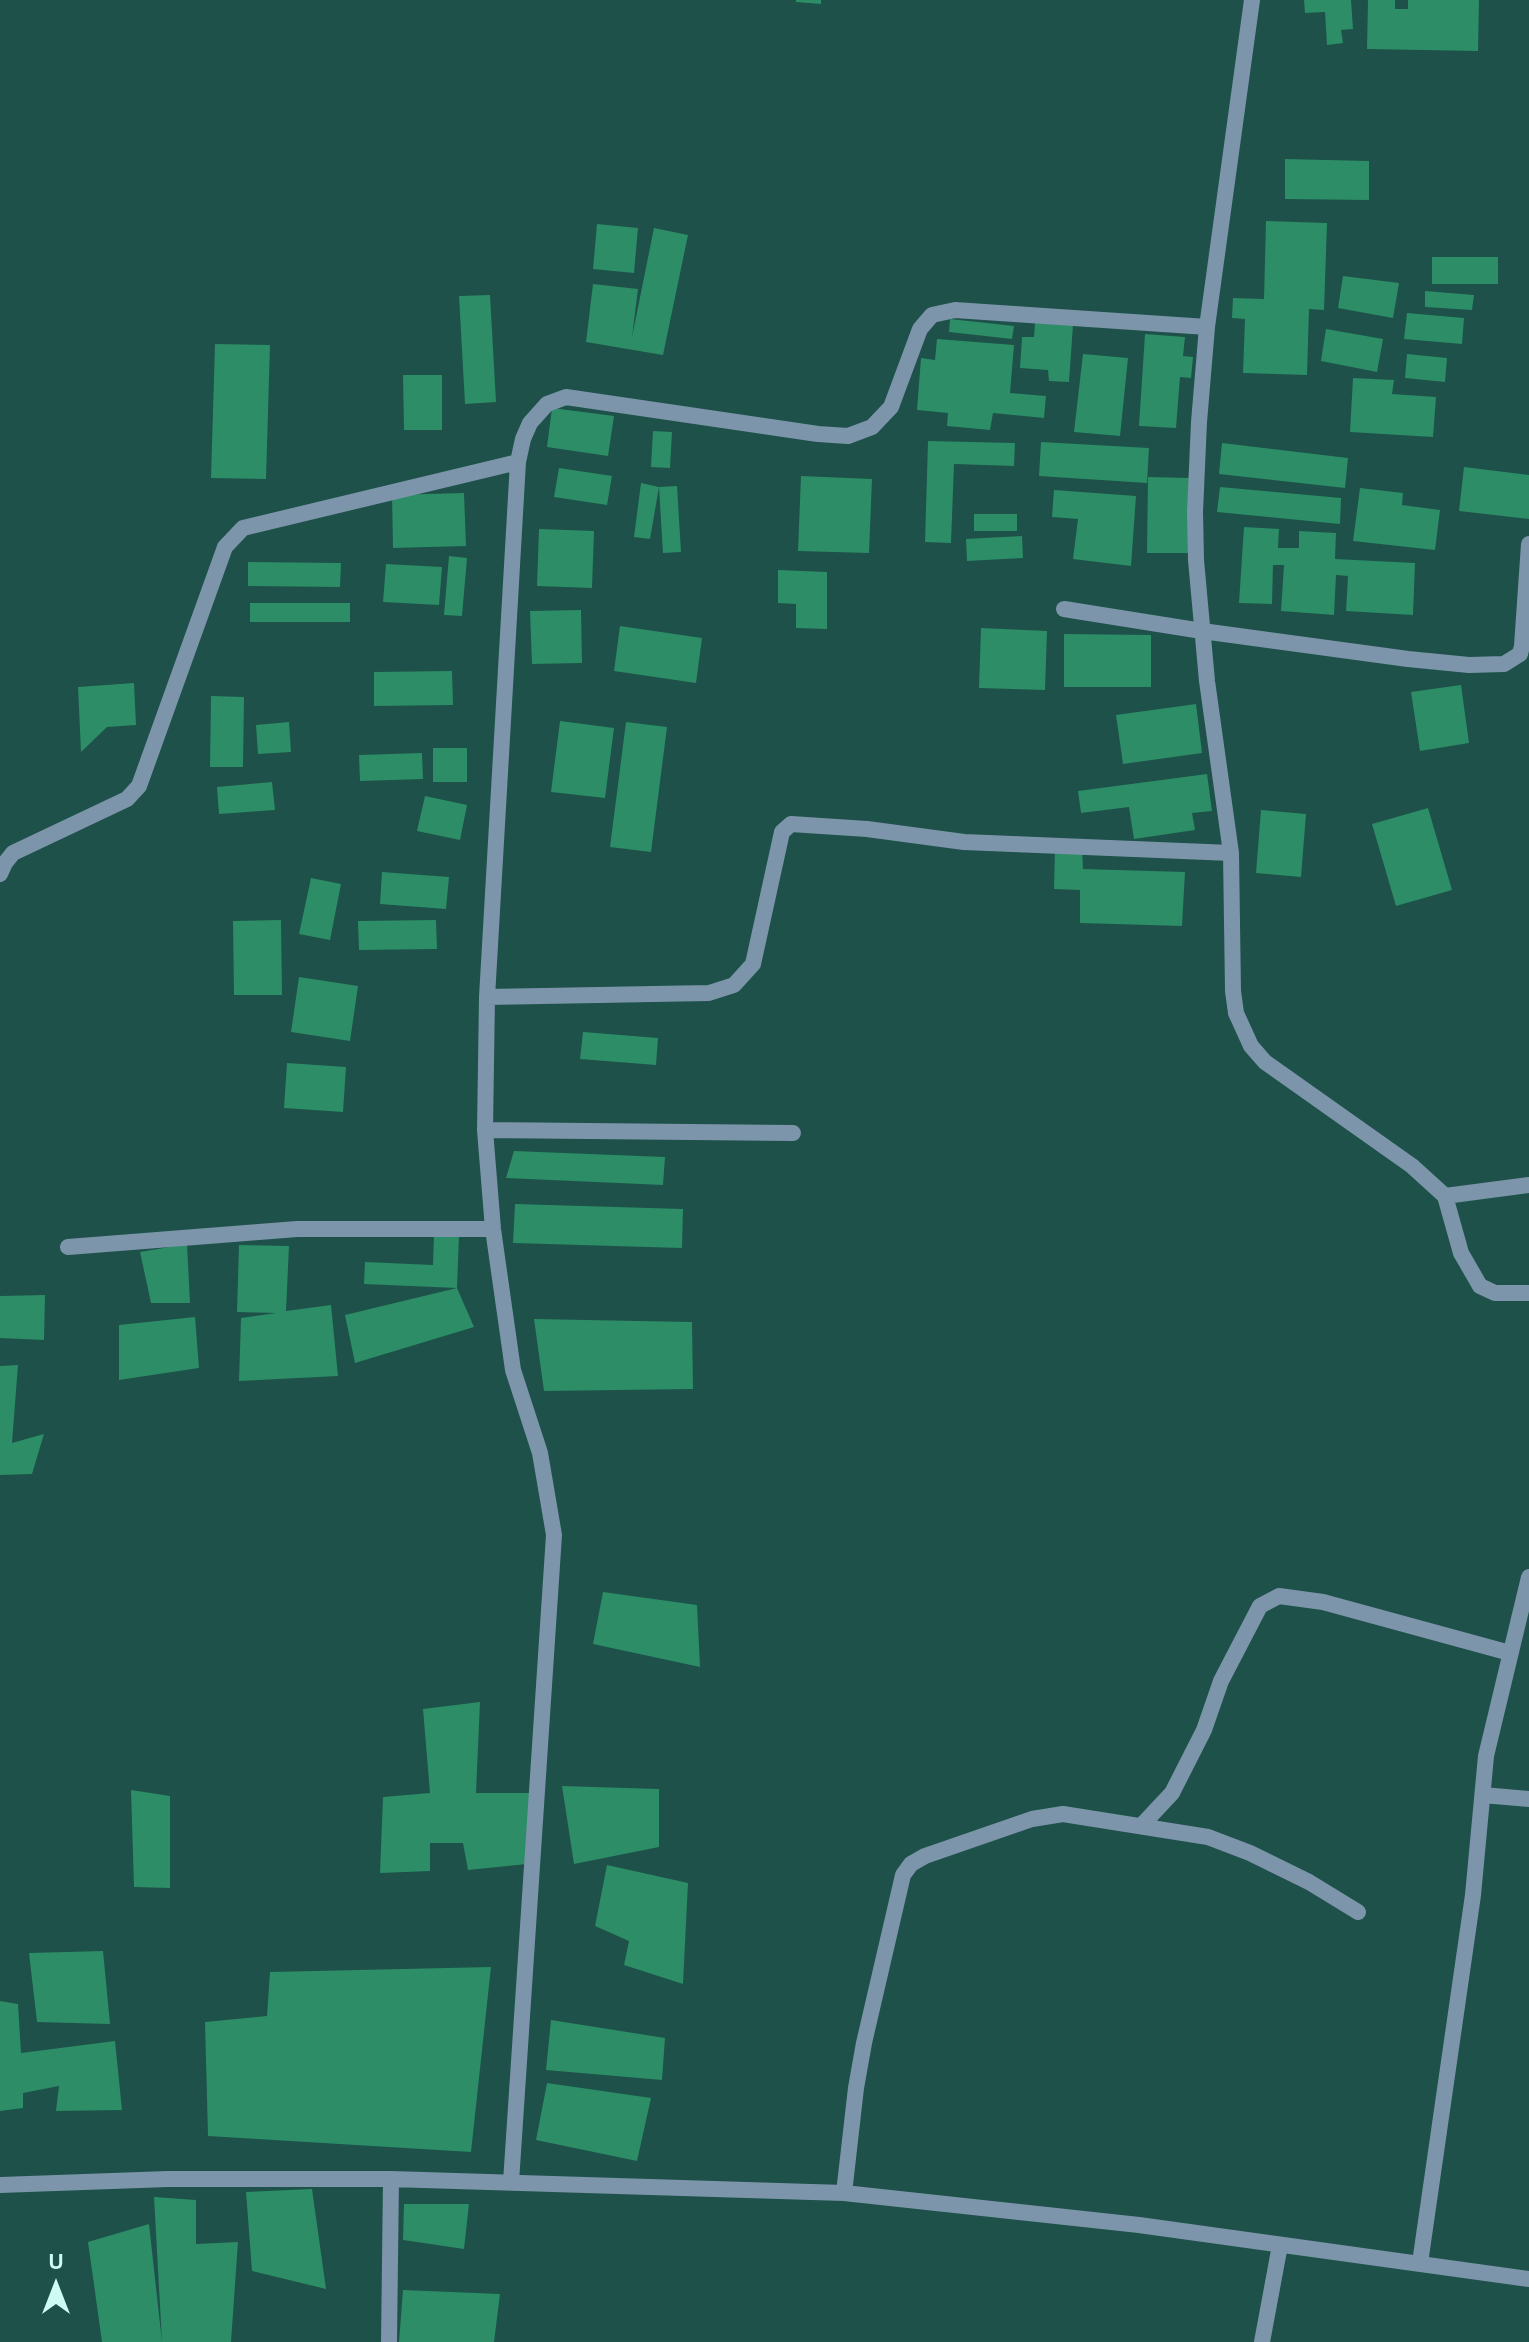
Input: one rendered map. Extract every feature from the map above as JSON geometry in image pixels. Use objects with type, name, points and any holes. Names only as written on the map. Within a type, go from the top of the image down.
[{"type":"street","points":[[1252,0],[1207,327],[1195,512],[1202,631],[1231,853],[1236,1013],[1251,1046],[1265,1062],[1412,1166],[1445,1196],[1461,1253],[1480,1286],[1495,1293],[1529,1293]]},
{"type":"street","points":[[511,2182],[554,1535],[540,1453],[513,1370],[493,1229],[485,1130],[487,997],[518,462],[523,439],[530,423],[547,404],[566,397],[848,436],[872,427],[891,407],[920,329],[932,315],[955,310],[1207,327]]},
{"type":"street","points":[[0,874],[13,853],[127,799],[139,786],[225,547],[243,528],[518,462]]},
{"type":"street","points":[[1064,609],[1408,659],[1469,665],[1504,664],[1520,654],[1522,646],[1529,544]]},
{"type":"street","points":[[487,997],[709,993],[734,985],[753,964],[782,832],[791,824],[867,829],[964,842],[1231,853]]},
{"type":"street","points":[[485,1130],[793,1133]]},
{"type":"street","points":[[1445,1196],[1529,1185]]},
{"type":"street","points":[[68,1247],[297,1229],[493,1229]]},
{"type":"street","points":[[1420,2263],[1473,1895],[1486,1756],[1529,1577]]},
{"type":"street","points":[[1142,1825],[1172,1793],[1204,1730],[1221,1681],[1260,1606],[1279,1596],[1323,1602],[1510,1653]]},
{"type":"street","points":[[1483,1795],[1529,1799]]},
{"type":"street","points":[[844,2193],[864,2043],[903,1875],[911,1864],[951,1847],[1049,1815],[1063,1814],[1208,1837],[1309,1882],[1358,1912]]},
{"type":"street","points":[[0,2185],[168,2179],[391,2179],[844,2193],[1139,2225],[1529,2279]]},
{"type":"street","points":[[389,2342],[391,2179]]},
{"type":"street","points":[[1262,2342],[1280,2245]]},
{"type":"building","points":[[821,0],[821,4],[796,2]]},
{"type":"building","points":[[1304,0],[1351,0],[1353,29],[1341,30],[1343,43],[1327,45],[1325,12],[1305,13]]},
{"type":"building","points":[[1368,0],[1395,0],[1395,9],[1408,9],[1408,0],[1479,0],[1478,51],[1367,49]]},
{"type":"building","points":[[1285,159],[1369,161],[1369,200],[1285,199]]},
{"type":"building","points":[[1266,221],[1327,223],[1324,310],[1309,309],[1307,375],[1243,373],[1245,319],[1232,318],[1233,298],[1264,299]]},
{"type":"building","points":[[597,224],[638,228],[634,273],[593,269]]},
{"type":"building","points":[[654,228],[688,235],[663,355],[586,342],[593,284],[638,289],[632,337]]},
{"type":"building","points":[[1432,257],[1498,257],[1498,284],[1432,284]]},
{"type":"building","points":[[1343,276],[1399,283],[1393,318],[1338,308]]},
{"type":"building","points":[[1425,291],[1474,295],[1472,310],[1425,307]]},
{"type":"building","points":[[490,295],[496,402],[465,404],[459,296]]},
{"type":"building","points":[[1407,313],[1464,318],[1462,344],[1404,339]]},
{"type":"building","points":[[950,319],[1014,326],[1012,339],[949,332]]},
{"type":"building","points":[[1035,323],[1073,325],[1069,382],[1049,381],[1048,370],[1020,368],[1022,337],[1034,337]]},
{"type":"building","points":[[1326,329],[1383,339],[1377,372],[1321,361]]},
{"type":"building","points":[[1145,334],[1185,337],[1183,356],[1193,357],[1191,378],[1180,377],[1176,428],[1139,426]]},
{"type":"building","points":[[937,339],[1014,345],[1010,393],[1046,396],[1044,418],[993,413],[990,430],[947,426],[948,413],[917,410],[921,358],[935,360]]},
{"type":"building","points":[[215,344],[270,345],[266,479],[211,478]]},
{"type":"building","points":[[1083,354],[1128,358],[1120,436],[1074,432]]},
{"type":"building","points":[[1407,354],[1447,358],[1445,382],[1405,378]]},
{"type":"building","points":[[403,375],[442,375],[442,430],[404,430]]},
{"type":"building","points":[[1353,378],[1394,380],[1392,394],[1436,397],[1433,437],[1350,432]]},
{"type":"building","points":[[552,408],[614,416],[608,456],[547,447]]},
{"type":"building","points":[[653,431],[672,432],[670,468],[651,467]]},
{"type":"building","points":[[928,441],[1015,443],[1014,466],[954,464],[951,543],[925,542]]},
{"type":"building","points":[[1041,442],[1149,448],[1147,483],[1039,476]]},
{"type":"building","points":[[1222,443],[1348,458],[1345,488],[1219,474]]},
{"type":"building","points":[[1464,467],[1529,475],[1529,519],[1459,511]]},
{"type":"building","points":[[559,468],[612,476],[607,505],[554,497]]},
{"type":"building","points":[[801,476],[872,479],[869,553],[798,551]]},
{"type":"building","points":[[1148,477],[1189,478],[1188,553],[1147,553]]},
{"type":"building","points":[[641,483],[659,487],[650,539],[634,537]]},
{"type":"building","points":[[677,486],[681,552],[663,553],[659,487]]},
{"type":"building","points":[[1220,487],[1341,498],[1340,524],[1217,512]]},
{"type":"building","points":[[1360,488],[1403,493],[1402,505],[1440,510],[1435,550],[1353,541]]},
{"type":"building","points":[[1054,490],[1136,496],[1131,566],[1073,559],[1078,519],[1052,517]]},
{"type":"building","points":[[464,493],[466,546],[393,548],[392,495]]},
{"type":"building","points":[[974,514],[1017,514],[1017,531],[974,531]]},
{"type":"building","points":[[1244,527],[1279,529],[1278,548],[1299,548],[1299,531],[1336,533],[1335,559],[1415,563],[1413,615],[1346,611],[1348,576],[1336,575],[1334,615],[1281,611],[1284,565],[1273,565],[1272,604],[1239,603]]},
{"type":"building","points":[[539,529],[594,531],[592,588],[537,586]]},
{"type":"building","points":[[1022,536],[1023,558],[967,561],[966,539]]},
{"type":"building","points":[[449,556],[467,558],[462,616],[444,615]]},
{"type":"building","points":[[248,562],[341,563],[340,587],[248,586]]},
{"type":"building","points":[[386,564],[442,567],[439,605],[383,602]]},
{"type":"building","points":[[778,570],[827,572],[827,629],[796,628],[796,604],[778,603]]},
{"type":"building","points":[[250,603],[350,603],[350,622],[250,622]]},
{"type":"building","points":[[581,610],[582,663],[532,664],[530,611]]},
{"type":"building","points":[[620,626],[702,638],[696,683],[614,671]]},
{"type":"building","points":[[981,628],[1047,631],[1045,690],[979,688]]},
{"type":"building","points":[[1064,634],[1151,635],[1151,687],[1064,687]]},
{"type":"building","points":[[452,671],[453,705],[374,706],[374,672]]},
{"type":"building","points":[[134,683],[136,725],[107,727],[81,752],[78,687]]},
{"type":"building","points":[[1461,685],[1469,743],[1420,751],[1411,692]]},
{"type":"building","points":[[211,696],[244,697],[243,767],[210,767]]},
{"type":"building","points":[[1196,704],[1202,753],[1123,764],[1116,715]]},
{"type":"building","points":[[560,721],[614,728],[605,798],[551,792]]},
{"type":"building","points":[[289,722],[291,752],[258,754],[256,725]]},
{"type":"building","points":[[626,722],[667,727],[651,852],[610,847]]},
{"type":"building","points":[[433,748],[467,748],[467,782],[433,782]]},
{"type":"building","points":[[422,753],[423,779],[360,781],[359,755]]},
{"type":"building","points":[[1207,774],[1212,811],[1192,813],[1195,830],[1134,839],[1129,807],[1081,813],[1078,791]]},
{"type":"building","points":[[272,782],[275,810],[219,814],[217,787]]},
{"type":"building","points":[[425,796],[467,805],[460,840],[417,831]]},
{"type":"building","points":[[1428,808],[1452,890],[1396,906],[1372,824]]},
{"type":"building","points":[[1261,810],[1306,814],[1301,877],[1256,873]]},
{"type":"building","points":[[1055,848],[1082,848],[1083,869],[1185,872],[1182,926],[1080,923],[1080,890],[1054,889]]},
{"type":"building","points":[[382,872],[449,877],[446,909],[380,904]]},
{"type":"building","points":[[311,878],[341,884],[330,940],[299,934]]},
{"type":"building","points":[[281,920],[282,995],[234,995],[233,921]]},
{"type":"building","points":[[436,920],[437,949],[359,950],[358,921]]},
{"type":"building","points":[[299,977],[358,986],[350,1041],[291,1032]]},
{"type":"building","points":[[583,1032],[658,1038],[656,1065],[580,1059]]},
{"type":"building","points":[[287,1063],[346,1067],[343,1112],[284,1108]]},
{"type":"building","points":[[514,1151],[665,1157],[663,1185],[506,1178]]},
{"type":"building","points":[[515,1204],[683,1209],[682,1248],[513,1243]]},
{"type":"building","points":[[434,1234],[459,1236],[457,1288],[364,1284],[365,1262],[433,1265]]},
{"type":"building","points":[[187,1244],[190,1303],[151,1303],[140,1252]]},
{"type":"building","points":[[239,1245],[289,1246],[286,1311],[331,1305],[338,1376],[239,1381],[241,1318],[276,1313],[237,1312]]},
{"type":"building","points":[[457,1288],[474,1327],[355,1363],[345,1315]]},
{"type":"building","points":[[45,1295],[44,1340],[0,1338],[0,1296]]},
{"type":"building","points":[[195,1317],[199,1368],[119,1380],[119,1325]]},
{"type":"building","points":[[534,1319],[692,1322],[693,1389],[544,1391]]},
{"type":"building","points":[[18,1365],[12,1443],[44,1434],[32,1474],[0,1475],[0,1366]]},
{"type":"building","points":[[603,1592],[697,1605],[700,1667],[593,1644]]},
{"type":"building","points":[[480,1702],[476,1793],[533,1793],[527,1864],[468,1870],[463,1843],[430,1843],[430,1871],[380,1873],[383,1797],[430,1793],[423,1709]]},
{"type":"building","points":[[562,1786],[659,1789],[659,1847],[574,1864]]},
{"type":"building","points":[[131,1790],[170,1796],[170,1888],[134,1887]]},
{"type":"building","points":[[607,1865],[688,1883],[683,1984],[624,1965],[629,1941],[595,1926]]},
{"type":"building","points":[[103,1951],[110,2024],[37,2022],[29,1953]]},
{"type":"building","points":[[491,1967],[471,2152],[208,2136],[205,2022],[267,2016],[270,1972]]},
{"type":"building","points":[[0,2001],[18,2004],[21,2053],[115,2041],[122,2110],[56,2111],[59,2086],[23,2093],[23,2108],[0,2111]]},
{"type":"building","points":[[551,2020],[665,2038],[662,2080],[546,2070]]},
{"type":"building","points":[[547,2083],[651,2098],[637,2161],[536,2140]]},
{"type":"building","points":[[312,2189],[326,2289],[252,2271],[246,2192]]},
{"type":"building","points":[[154,2197],[196,2200],[196,2244],[238,2242],[231,2342],[162,2342]]},
{"type":"building","points":[[404,2204],[469,2204],[464,2249],[403,2240]]},
{"type":"building","points":[[149,2224],[162,2342],[102,2342],[88,2242]]},
{"type":"building","points":[[403,2290],[500,2294],[494,2342],[399,2342]]}]
